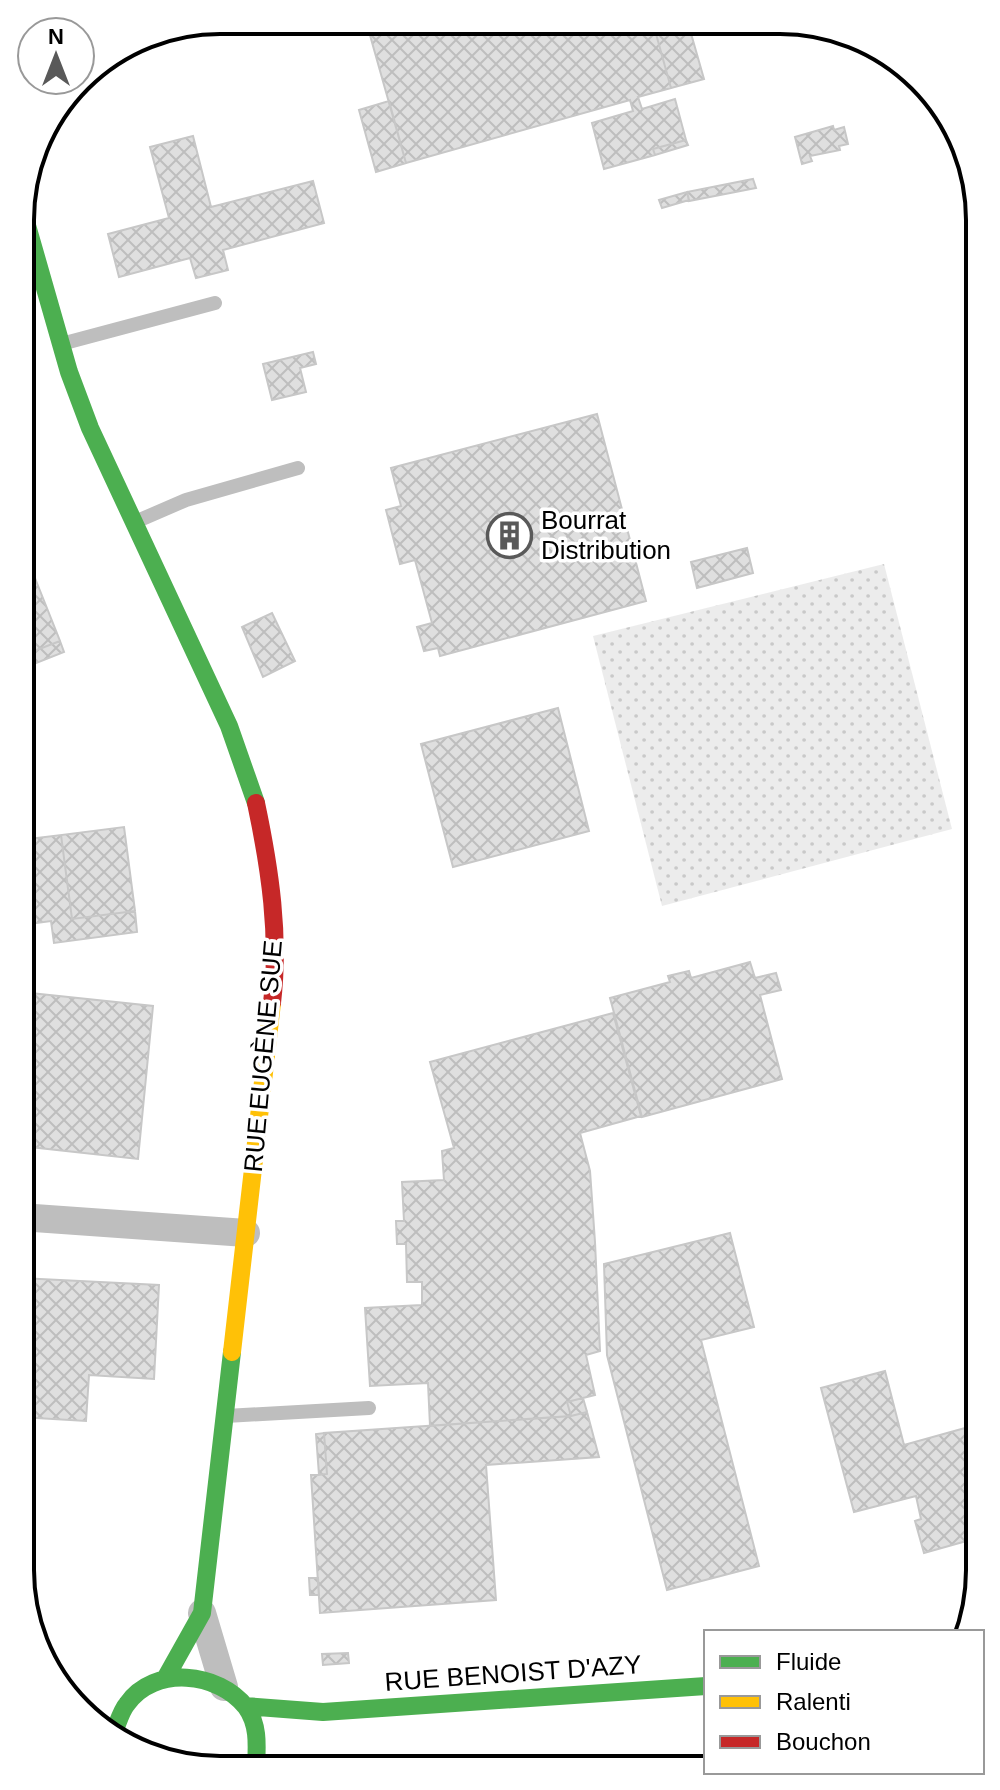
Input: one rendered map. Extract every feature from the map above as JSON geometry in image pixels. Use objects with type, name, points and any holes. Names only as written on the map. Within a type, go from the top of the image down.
[{"type":"street","name":"RUE EUGÈNE SUE","points":[[34,250],[61,344],[90,428],[229,726],[253,790],[266,852],[275,923],[274,989],[202,1613],[165,1679]]},
{"type":"street","points":[[34,1218],[246,1233]]},
{"type":"street","name":"RUE EUGÈNE SUE","points":[[202,1613],[224,1687]]},
{"type":"street","points":[[117,1725],[123,1709],[137,1693],[165,1679],[195,1676],[224,1687],[245,1706],[254,1722],[257,1756]]},
{"type":"street","name":"RUE BENOIST D'AZY","points":[[245,1706],[323,1712],[704,1686]]},
{"type":"street","points":[[298,1730],[323,1712]]},
{"type":"street","points":[[264,1756],[276,1745]]},
{"type":"lane","points":[[61,344],[215,303]]},
{"type":"lane","points":[[133,523],[186,500],[298,468]]},
{"type":"lane","points":[[226,1416],[369,1408]]},
{"type":"shaded area","points":[[884,564],[952,829],[662,906],[593,636]]},
{"type":"building","points":[[370,34],[656,34],[671,88],[638,97],[642,109],[675,99],[686,140],[653,149],[655,155],[604,169],[592,123],[633,111],[630,100],[406,163]]},
{"type":"building","points":[[656,34],[691,34],[704,79],[671,88]]},
{"type":"building","points":[[389,101],[406,163],[376,172],[359,110]]},
{"type":"building","points":[[833,126],[834,130],[844,127],[848,144],[839,146],[840,150],[810,156],[812,161],[802,164],[795,137]]},
{"type":"building","points":[[193,136],[211,207],[313,181],[324,223],[223,250],[228,270],[196,278],[190,258],[119,277],[108,234],[169,218],[150,147]]},
{"type":"building","points":[[686,140],[688,145],[655,155],[653,149]]},
{"type":"building","points":[[753,179],[756,188],[689,201],[687,192]]},
{"type":"building","points":[[687,192],[689,200],[662,208],[659,200]]},
{"type":"building","points":[[313,352],[316,364],[300,368],[306,392],[272,400],[263,364]]},
{"type":"building","name":"Bourrat Distribution","points":[[597,414],[646,601],[440,656],[438,648],[424,651],[417,627],[432,623],[415,560],[400,564],[386,510],[401,506],[391,468]]},
{"type":"building","points":[[747,548],[753,573],[697,588],[691,562]]},
{"type":"building","points":[[34,576],[60,641],[34,651]]},
{"type":"building","points":[[272,613],[295,661],[263,677],[242,627]]},
{"type":"building","points":[[60,641],[64,652],[34,664],[34,651]]},
{"type":"building","points":[[558,708],[589,831],[453,867],[421,744]]},
{"type":"building","points":[[124,827],[135,911],[72,919],[61,835]]},
{"type":"building","points":[[61,835],[72,919],[135,911],[137,932],[54,943],[51,921],[34,923],[34,838]]},
{"type":"building","points":[[750,962],[755,978],[776,973],[781,990],[760,995],[782,1079],[642,1117],[610,998],[670,982],[668,976],[689,971],[691,978]]},
{"type":"building","points":[[34,993],[153,1006],[138,1159],[34,1147]]},
{"type":"building","points":[[613,1013],[641,1116],[580,1133],[590,1171],[595,1242],[600,1351],[586,1355],[595,1395],[567,1402],[571,1416],[430,1426],[428,1383],[370,1386],[365,1308],[422,1305],[422,1282],[407,1282],[406,1244],[397,1244],[396,1221],[404,1221],[402,1182],[444,1180],[442,1151],[454,1148],[430,1062]]},
{"type":"building","points":[[730,1233],[754,1327],[701,1340],[759,1566],[667,1590],[607,1355],[604,1264]]},
{"type":"building","points":[[34,1279],[159,1285],[154,1379],[89,1375],[86,1421],[34,1418]]},
{"type":"building","points":[[885,1371],[904,1445],[965,1428],[966,1541],[924,1553],[915,1521],[921,1519],[916,1496],[854,1512],[821,1388]]},
{"type":"building","points":[[583,1398],[587,1412],[571,1416],[567,1402]]},
{"type":"building","points":[[587,1412],[599,1457],[486,1465],[496,1600],[320,1613],[311,1475],[327,1474],[324,1433],[571,1416]]},
{"type":"building","points":[[324,1433],[327,1474],[319,1475],[316,1434]]},
{"type":"building","points":[[309,1578],[318,1578],[319,1595],[310,1595]]},
{"type":"building","points":[[348,1653],[349,1663],[323,1665],[322,1654]]},
{"type":"traffic: fast","points":[[34,250],[69,372],[90,428],[229,726],[256,803]]},
{"type":"traffic: fast","points":[[165,1679],[202,1613],[232,1352]]},
{"type":"traffic: fast","points":[[117,1725],[127,1704],[139,1691],[153,1683],[169,1679],[204,1680],[220,1686],[246,1707],[253,1721],[256,1756]]},
{"type":"traffic: fast","points":[[245,1706],[323,1712],[704,1686]]},
{"type":"traffic: slow","points":[[232,1352],[272,1003]]},
{"type":"traffic: jam","points":[[256,803],[272,903],[275,953],[272,1003]]},
{"type":"place","name":"Bourrat Distribution","points":[[510,535]]}]
